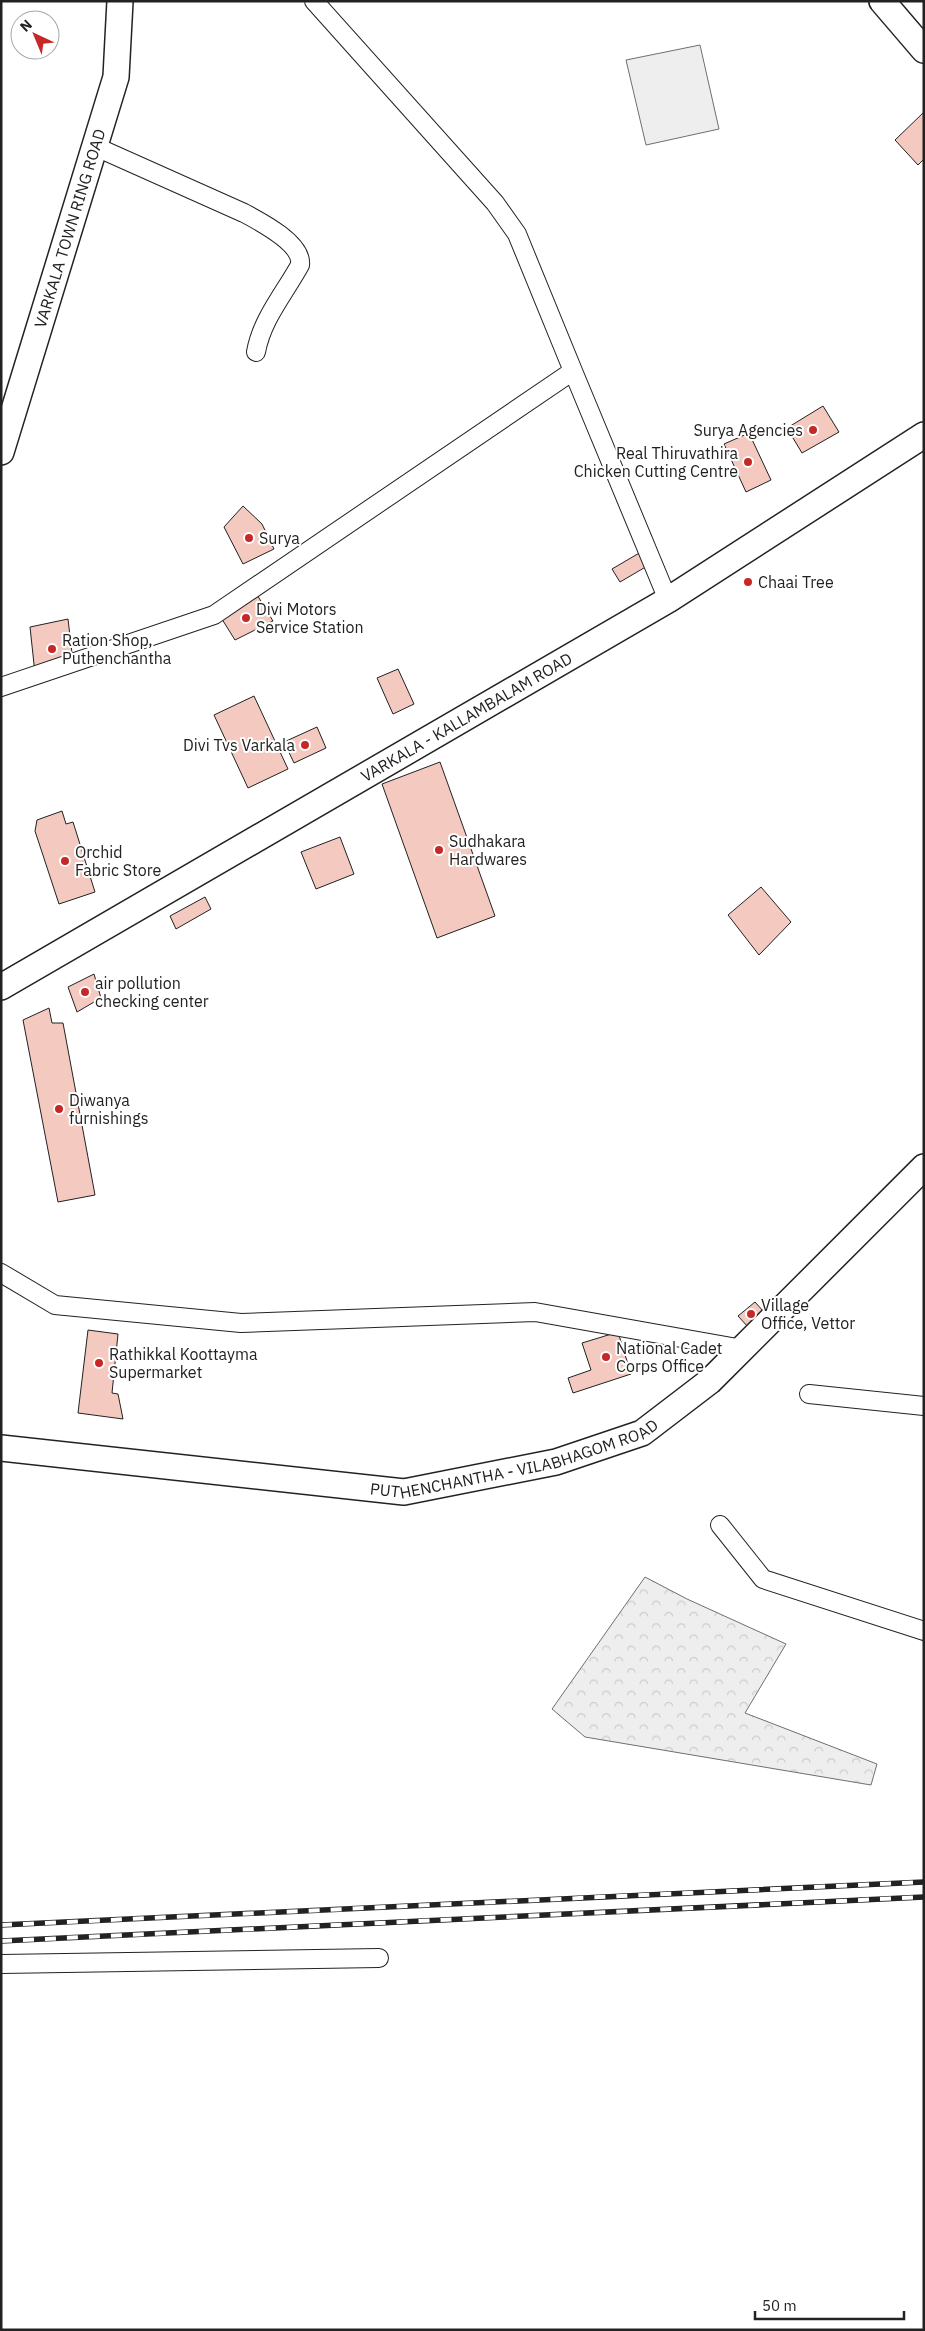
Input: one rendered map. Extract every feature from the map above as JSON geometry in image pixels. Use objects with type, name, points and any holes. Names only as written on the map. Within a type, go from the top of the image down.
[{"type":"main road","name":"VARKALA TOWN RING ROAD","points":[[1,452],[116,77],[120,1]]},
{"type":"main road","points":[[882,1],[924,50]]},
{"type":"main road","name":"VARKALA - KALLAMBALAM ROAD","points":[[1,987],[668,600],[924,435]]},
{"type":"main road","name":"PUTHENCHANTHA - VILABHAGOM ROAD","points":[[1,1448],[404,1492],[556,1462],[642,1433],[710,1381],[924,1167]]},
{"type":"street","points":[[314,1],[495,203],[518,234],[668,600]]},
{"type":"street","points":[[94,146],[244,212],[266,225],[296,250],[300,257],[300,265],[264,325],[256,352]]},
{"type":"street","points":[[1,687],[214,615],[573,371]]},
{"type":"street","points":[[1,1273],[55,1305],[241,1323],[535,1312],[742,1349]]},
{"type":"street","points":[[809,1394],[924,1406]]},
{"type":"street","points":[[720,1525],[763,1578],[924,1632]]},
{"type":"street","points":[[1,1964],[379,1958]]},
{"type":"green space","points":[[700,45],[719,129],[646,145],[626,60]]},
{"type":"green space","points":[[645,1577],[687,1599],[786,1644],[745,1713],[877,1764],[871,1785],[585,1737],[552,1709]]},
{"type":"building","points":[[924,112],[924,159],[918,165],[895,140]]},
{"type":"building","name":"Surya Agencies","points":[[823,406],[839,432],[802,453],[787,428]]},
{"type":"building","name":"Real Thiruvathira Chicken Cutting Centre","points":[[749,433],[771,480],[746,492],[724,444]]},
{"type":"building","name":"Surya","points":[[243,506],[262,524],[274,549],[243,564],[224,527]]},
{"type":"building","points":[[641,552],[649,565],[620,582],[612,569]]},
{"type":"building","name":"Divi Motors Service Station","points":[[256,593],[273,621],[235,640],[220,616]]},
{"type":"building","name":"Ration Shop, Puthenchantha","points":[[68,619],[74,670],[36,683],[30,627]]},
{"type":"building","points":[[398,669],[414,704],[393,714],[377,678]]},
{"type":"building","points":[[254,696],[288,769],[248,788],[214,715]]},
{"type":"building","name":"Divi Tvs Varkala","points":[[317,727],[326,748],[294,763],[284,742]]},
{"type":"building","name":"Sudhakara Hardwares","points":[[440,762],[495,916],[437,938],[382,784]]},
{"type":"building","name":"Orchid Fabric Store","points":[[62,811],[66,824],[73,822],[95,892],[59,904],[35,831],[37,820]]},
{"type":"building","points":[[340,837],[354,874],[316,889],[301,852]]},
{"type":"building","points":[[761,887],[791,922],[759,955],[728,915]]},
{"type":"building","points":[[205,897],[211,909],[176,929],[170,916]]},
{"type":"building","name":"air pollution checking center","points":[[94,974],[101,998],[77,1012],[68,987]]},
{"type":"building","name":"Diwanya furnishings","points":[[49,1008],[52,1023],[63,1023],[95,1195],[58,1202],[23,1020]]},
{"type":"building","name":"Village Office, Vettor","points":[[755,1302],[764,1312],[748,1327],[738,1316]]},
{"type":"building","name":"Rathikkal Koottayma Supermarket","points":[[88,1330],[118,1334],[112,1393],[118,1394],[123,1419],[78,1413]]},
{"type":"building","name":"National Cadet Corps Office","points":[[618,1332],[631,1374],[573,1393],[568,1378],[591,1370],[582,1343]]},
{"type":"railway","points":[[1,1925],[924,1882]]},
{"type":"railway","points":[[1,1941],[924,1897]]},
{"type":"place","name":"Surya Agencies","points":[[813,430]]},
{"type":"place","name":"Real Thiruvathira Chicken Cutting Centre","points":[[748,462]]},
{"type":"place","name":"Surya","points":[[249,538]]},
{"type":"place","name":"Chaai Tree","points":[[748,582]]},
{"type":"place","name":"Divi Motors Service Station","points":[[246,618]]},
{"type":"place","name":"Ration Shop, Puthenchantha","points":[[52,649]]},
{"type":"place","name":"Divi Tvs Varkala","points":[[305,745]]},
{"type":"place","name":"Sudhakara Hardwares","points":[[439,850]]},
{"type":"place","name":"Orchid Fabric Store","points":[[65,861]]},
{"type":"place","name":"air pollution checking center","points":[[85,992]]},
{"type":"place","name":"Diwanya furnishings","points":[[59,1109]]},
{"type":"place","name":"Village Office, Vettor","points":[[751,1314]]},
{"type":"place","name":"National Cadet Corps Office","points":[[606,1357]]},
{"type":"place","name":"Rathikkal Koottayma Supermarket","points":[[99,1363]]}]
